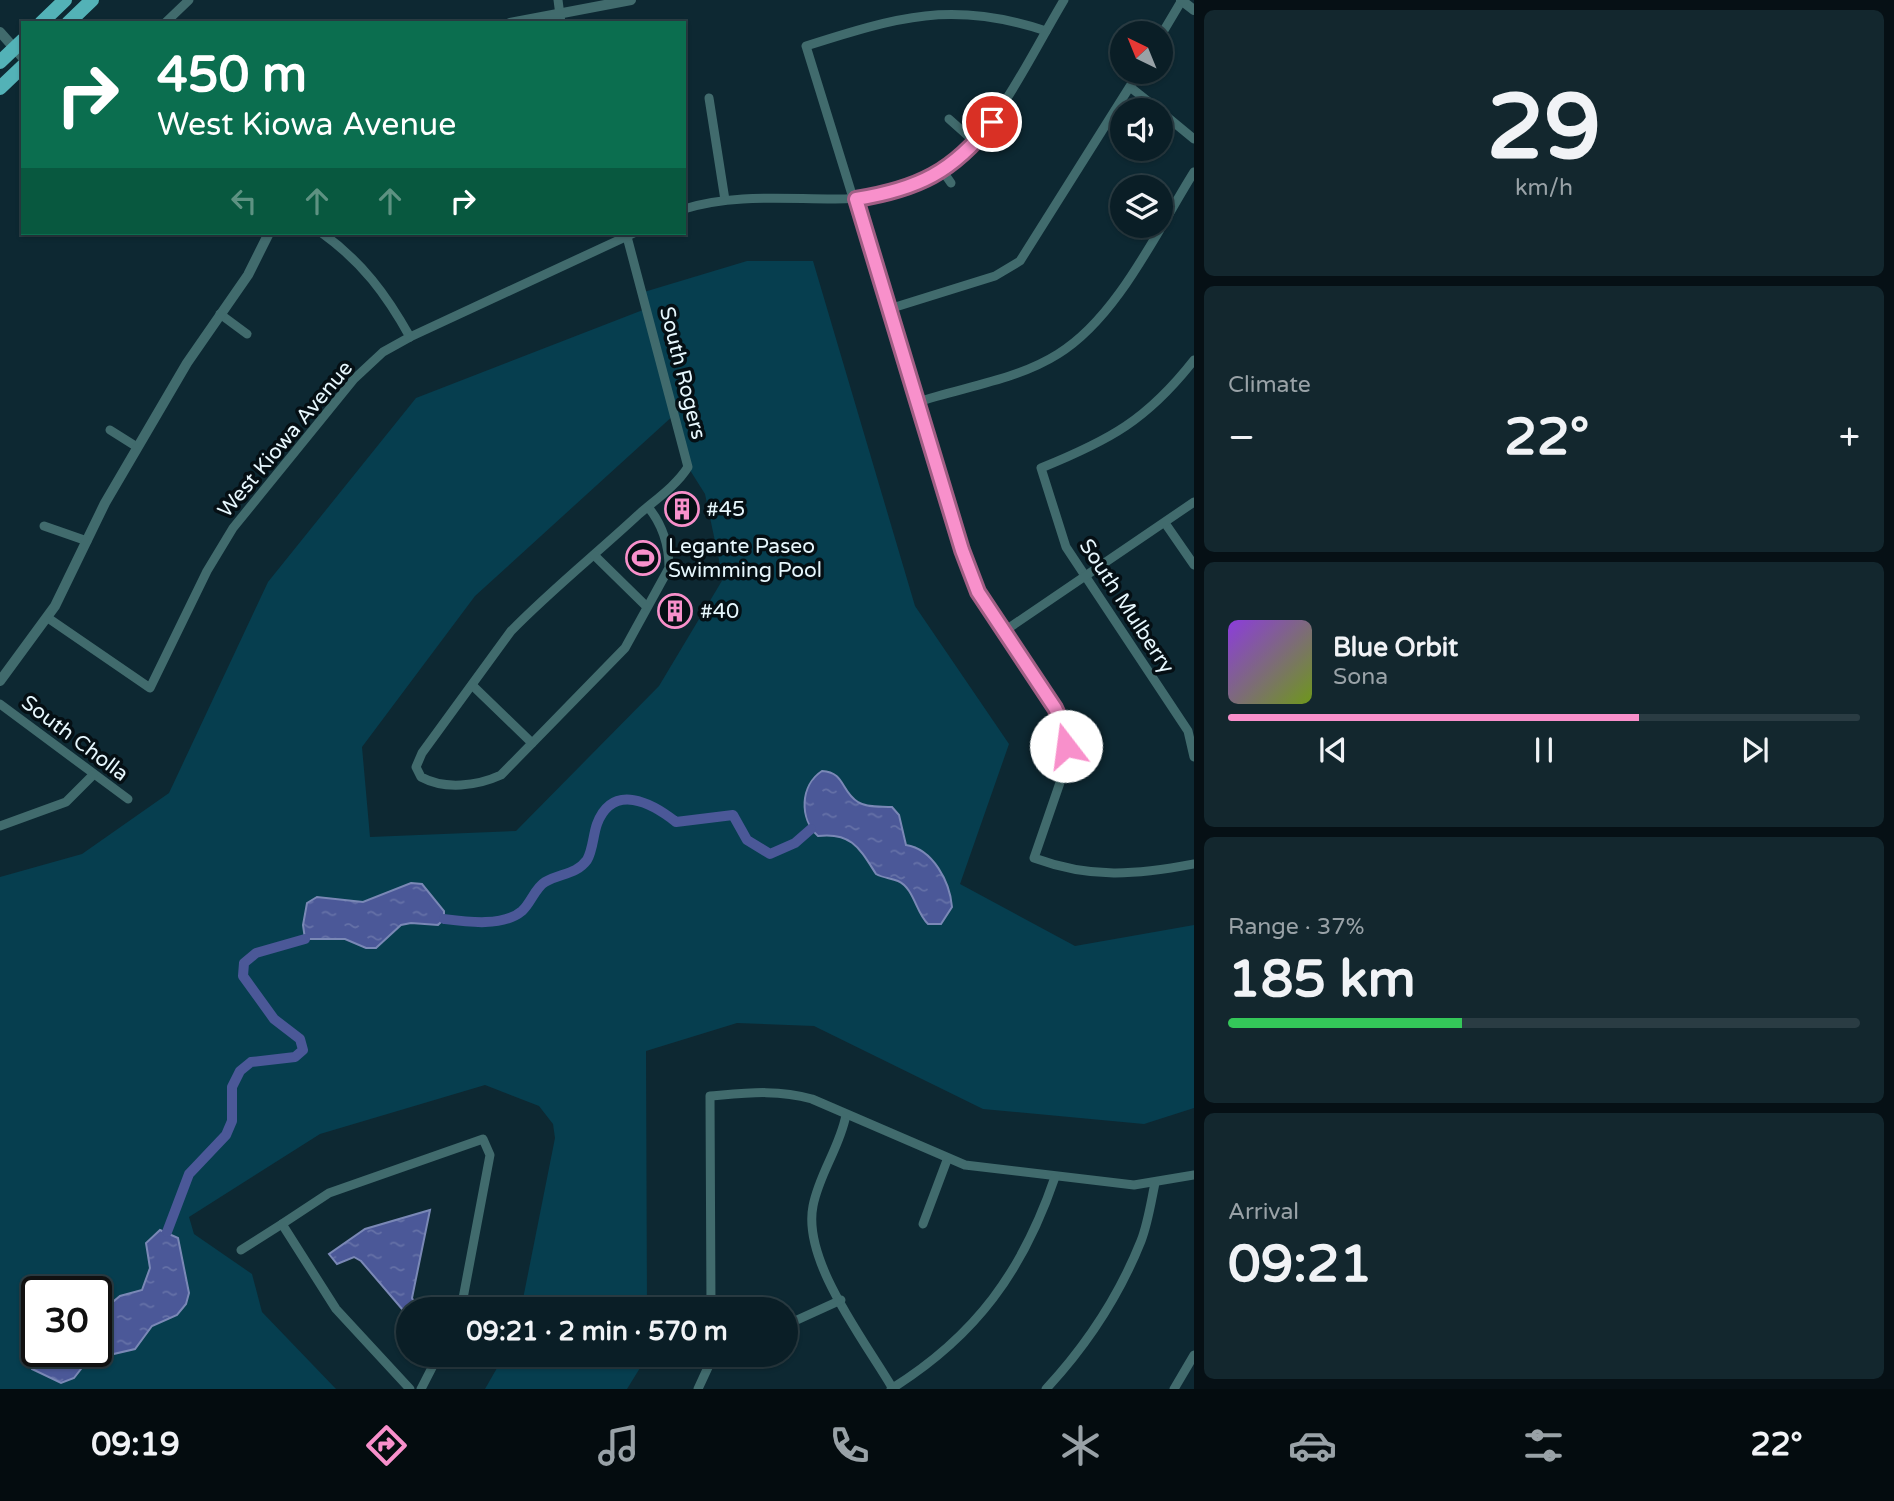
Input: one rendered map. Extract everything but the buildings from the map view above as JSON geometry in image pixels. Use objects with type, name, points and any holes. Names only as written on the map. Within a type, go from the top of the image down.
[{"type":"main road","points":[[43,21],[65,0]]},
{"type":"main road","points":[[70,21],[92,0]]},
{"type":"main road","points":[[0,62],[20,49]]},
{"type":"main road","points":[[0,88],[21,68]]},
{"type":"street","points":[[167,21],[189,0]]},
{"type":"street","points":[[558,0],[560,19]]},
{"type":"street","points":[[535,21],[560,19],[631,0]]},
{"type":"street","points":[[686,209],[725,200],[856,199],[897,193],[942,170],[976,142],[992,122],[1064,0]]},
{"type":"street","points":[[1170,21],[1182,0],[1194,10]]},
{"type":"street","points":[[1045,31],[1012,16],[957,7],[914,12],[806,46],[856,199],[962,550],[978,592],[1055,708],[1064,727],[1065,762],[1034,858],[1067,870],[1105,874],[1143,873],[1194,864]]},
{"type":"street","points":[[0,32],[20,49]]},
{"type":"street","points":[[889,309],[995,276],[1020,261],[1132,84]]},
{"type":"street","points":[[1130,87],[1144,98]]},
{"type":"street","points":[[709,98],[725,200]]},
{"type":"street","points":[[949,119],[976,142]]},
{"type":"street","points":[[1173,122],[1194,139]]},
{"type":"street","points":[[942,170],[951,183]]},
{"type":"street","points":[[918,402],[1027,369],[1057,355],[1085,335],[1105,315],[1194,172]]},
{"type":"street","points":[[0,681],[48,618],[68,585],[105,503],[220,314],[248,275],[268,235]]},
{"type":"street","points":[[324,235],[370,273],[390,301],[410,337]]},
{"type":"street","name":"West Kiowa Avenue","points":[[48,618],[150,688],[207,571],[233,528],[354,379],[383,352],[410,337],[627,235]]},
{"type":"street","name":"South Rogers","points":[[629,235],[688,467],[681,477],[511,631],[422,753],[416,767],[421,777],[434,784],[482,784],[501,775],[625,648],[669,568],[658,520],[648,507]]},
{"type":"street","points":[[220,314],[247,334]]},
{"type":"street","name":"South Mulberry","points":[[1194,360],[1170,391],[1132,425],[1092,448],[1041,468],[1066,547],[1084,578],[1188,731],[1194,757]]},
{"type":"street","points":[[110,430],[138,447]]},
{"type":"street","points":[[1003,632],[1194,502]]},
{"type":"street","points":[[1165,523],[1194,565]]},
{"type":"street","points":[[44,526],[87,541]]},
{"type":"street","points":[[594,555],[647,607]]},
{"type":"street","points":[[472,685],[532,743]]},
{"type":"street","name":"South Cholla","points":[[0,704],[128,799]]},
{"type":"street","points":[[1065,762],[1086,765]]},
{"type":"street","points":[[0,826],[66,802],[93,775]]},
{"type":"street","points":[[711,1297],[710,1096],[774,1090],[812,1098],[947,1160],[1055,1177],[1134,1185],[1194,1175]]},
{"type":"street","points":[[846,1115],[821,1175],[812,1208],[811,1237],[821,1268],[892,1389],[932,1361],[974,1324],[1009,1278],[1037,1228],[1055,1177]]},
{"type":"street","points":[[241,1250],[329,1193],[483,1139],[490,1155],[463,1297]]},
{"type":"street","points":[[923,1224],[947,1160]]},
{"type":"street","points":[[1046,1389],[1090,1335],[1118,1290],[1142,1239],[1155,1183]]},
{"type":"street","points":[[282,1224],[336,1309],[410,1389]]},
{"type":"street","points":[[798,1320],[841,1300]]},
{"type":"street","points":[[1174,1389],[1194,1355]]},
{"type":"street","points":[[421,1389],[432,1367]]},
{"type":"street","points":[[698,1389],[708,1367]]},
{"type":"shaded area","points":[[747,261],[813,261],[915,606],[1009,744],[960,884],[1075,946],[1194,925],[1194,1108],[1144,1124],[983,1109],[814,1026],[737,1023],[646,1051],[647,1297],[523,1297],[555,1138],[553,1124],[539,1106],[485,1085],[320,1134],[189,1217],[194,1234],[252,1274],[262,1312],[336,1389],[0,1389],[0,877],[82,854],[169,793],[268,582],[416,398],[648,308],[644,292]],"holes":[[[675,414],[688,467],[705,494],[723,579],[659,686],[516,831],[370,837],[362,747],[475,596]]]},
{"type":"shaded area","points":[[498,1367],[641,1367],[627,1389],[485,1389]]},
{"type":"water","points":[[822,771],[835,775],[858,802],[870,806],[892,807],[899,815],[906,845],[916,848],[932,860],[948,887],[952,907],[941,924],[928,924],[908,889],[898,881],[876,874],[854,844],[830,835],[818,836],[812,829],[805,812],[806,793],[809,785]]},
{"type":"water","points":[[411,883],[422,884],[444,911],[444,919],[438,925],[401,925],[376,948],[366,948],[345,939],[305,939],[303,925],[307,903],[317,897],[363,902]]},
{"type":"water","points":[[430,1210],[412,1297],[396,1297],[396,1302],[361,1261],[354,1257],[337,1264],[329,1254],[365,1229]]},
{"type":"water","points":[[160,1230],[178,1238],[189,1293],[186,1304],[177,1315],[152,1326],[135,1349],[112,1354],[112,1303],[120,1296],[142,1290],[150,1268],[146,1243]]},
{"type":"water","points":[[83,1367],[74,1378],[61,1383],[32,1369]]},
{"type":"waterway","points":[[444,919],[495,921],[522,911],[542,885],[583,865],[589,856],[597,824],[604,811],[613,803],[623,800],[645,803],[676,822],[733,815],[747,840],[770,854],[795,843],[811,829]]},
{"type":"waterway","points":[[167,1232],[189,1174],[226,1135],[232,1121],[232,1087],[240,1071],[251,1062],[295,1057],[303,1050],[300,1039],[274,1019],[243,976],[244,963],[256,953],[305,939]]},
{"type":"place","name":"#45","points":[[682,509]]},
{"type":"place","name":"Legante Paseo Swimming Pool","points":[[643,558]]},
{"type":"place","name":"#40","points":[[675,611]]},
{"type":"route","points":[[992,122],[976,142],[952,163],[924,181],[897,193],[856,199],[962,550],[978,592],[1055,708],[1064,727],[1066,746]]}]
